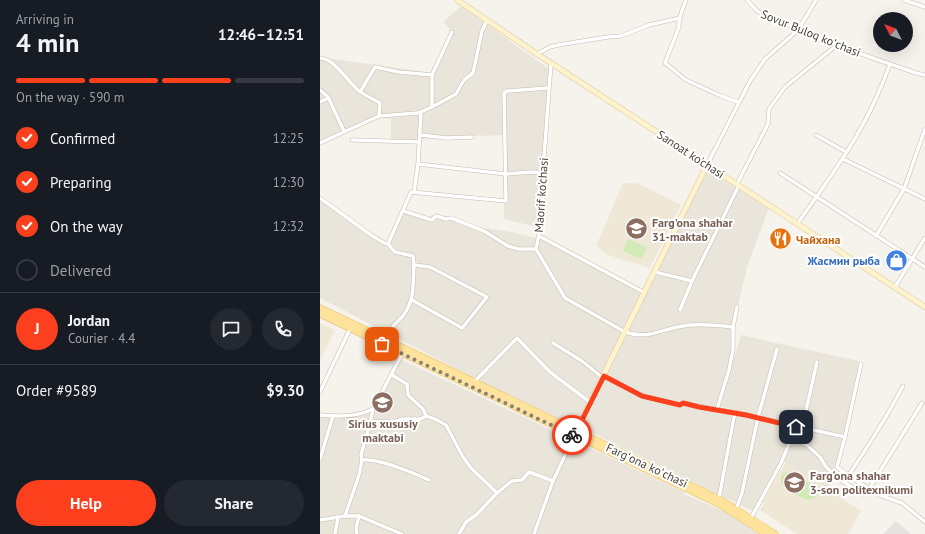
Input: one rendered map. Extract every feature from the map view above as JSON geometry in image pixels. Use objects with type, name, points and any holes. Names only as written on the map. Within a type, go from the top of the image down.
[{"type":"main road","name":"Sanoat ko'chasi","points":[[458,0],[537,54],[925,307]]},
{"type":"main road","points":[[575,433],[707,165]]},
{"type":"main road","name":"Fargʻona koʻchasi","points":[[320,308],[402,354],[719,498],[775,534]]},
{"type":"main road","name":"Fargʻona koʻchasi","points":[[320,314],[350,329],[474,382],[719,504],[766,534]]},
{"type":"street","points":[[686,0],[680,18],[679,27],[666,63],[686,80],[738,102]]},
{"type":"street","points":[[707,165],[738,102],[765,59],[798,29],[816,0]]},
{"type":"street","points":[[904,0],[925,7]]},
{"type":"street","name":"Sovur Buloq koʻchasi","points":[[748,1],[757,11],[798,29],[824,37],[837,45],[925,75]]},
{"type":"street","points":[[537,54],[550,47],[621,36],[649,25],[680,18]]},
{"type":"street","points":[[320,143],[379,116],[421,112],[456,94],[464,80],[473,74],[482,31],[487,20]]},
{"type":"street","points":[[432,107],[432,75],[452,32]]},
{"type":"street","points":[[680,310],[692,281],[768,124],[769,109],[785,87],[837,45]]},
{"type":"street","points":[[320,59],[324,58],[339,69],[360,92],[380,103],[379,116]]},
{"type":"street","name":"Maorif ko'chasi","points":[[551,63],[543,173],[544,183],[539,236],[536,249],[565,298],[625,332]]},
{"type":"street","points":[[798,223],[843,159],[877,97],[890,64]]},
{"type":"street","points":[[360,92],[375,67],[399,72],[432,75]]},
{"type":"street","points":[[388,244],[411,192],[506,201],[504,93],[507,91],[548,88]]},
{"type":"street","points":[[320,90],[329,98],[344,132]]},
{"type":"street","points":[[320,102],[329,98]]},
{"type":"street","points":[[414,192],[418,164],[421,112]]},
{"type":"street","points":[[876,236],[904,189],[925,129]]},
{"type":"street","points":[[420,135],[448,138],[472,137]]},
{"type":"street","points":[[816,135],[846,152]]},
{"type":"street","points":[[352,140],[419,142]]},
{"type":"street","points":[[843,159],[925,199]]},
{"type":"street","points":[[418,164],[506,174],[532,172],[543,173]]},
{"type":"street","points":[[780,173],[925,267]]},
{"type":"street","points":[[320,198],[371,235],[388,244],[395,252],[413,256],[414,265],[412,300],[403,315],[390,329],[383,342]]},
{"type":"street","points":[[403,211],[432,220],[436,216],[446,219],[451,218],[484,231],[508,246],[518,249],[536,249]]},
{"type":"street","points":[[539,236],[645,293]]},
{"type":"street","points":[[895,288],[925,238]]},
{"type":"street","points":[[412,300],[462,328],[487,297],[430,267],[414,265]]},
{"type":"street","points":[[655,272],[692,281]]},
{"type":"street","points":[[717,409],[734,349],[733,327],[737,307]]},
{"type":"street","points":[[625,332],[645,335],[691,325],[733,327]]},
{"type":"street","points":[[320,392],[350,329]]},
{"type":"street","points":[[474,382],[517,338],[550,372],[591,403]]},
{"type":"street","points":[[553,343],[582,361],[603,377],[642,396],[680,405],[683,403],[699,407],[735,412],[796,427],[845,436]]},
{"type":"street","points":[[736,509],[742,493],[758,417],[777,350]]},
{"type":"street","points":[[346,516],[359,475],[362,460],[361,455],[371,422],[373,409],[402,354]]},
{"type":"street","points":[[802,428],[817,362]]},
{"type":"street","points":[[861,364],[837,467],[869,489],[880,495],[902,503],[925,522]]},
{"type":"street","points":[[392,375],[407,384],[408,395],[423,409],[426,416],[446,425],[463,457],[476,473],[497,493]]},
{"type":"street","points":[[848,476],[876,437],[903,386]]},
{"type":"street","points":[[869,489],[922,403]]},
{"type":"street","points":[[320,415],[333,416],[368,412],[373,409]]},
{"type":"street","points":[[719,498],[735,412]]},
{"type":"street","points":[[320,460],[333,416]]},
{"type":"street","points":[[371,422],[421,419],[426,416]]},
{"type":"street","points":[[751,518],[781,462],[796,427]]},
{"type":"street","points":[[534,534],[553,481],[575,433]]},
{"type":"street","points":[[791,438],[808,446],[820,457],[826,467],[839,479],[863,494]]},
{"type":"street","points":[[362,460],[368,459],[419,475],[429,480]]},
{"type":"street","points":[[459,534],[466,522],[476,515],[497,493],[512,482],[522,480],[529,472],[553,481]]},
{"type":"street","points":[[320,520],[346,516],[359,516],[402,534]]},
{"type":"street","points":[[357,534],[356,528],[359,516]]},
{"type":"street","points":[[335,534],[338,518]]},
{"type":"shaded area","points":[[461,6],[549,69],[542,228],[504,219],[504,135],[441,137],[417,140],[391,139],[391,118],[374,119],[320,142],[320,57],[432,73],[452,32],[443,22]]},
{"type":"shaded area","points":[[708,170],[769,208],[748,264],[733,325],[732,347],[725,380],[716,408],[795,426],[781,460],[753,511],[582,428],[597,397],[594,395]]},
{"type":"shaded area","name":"Farg'ona shahar 31-maktab","points":[[623,183],[637,183],[681,205],[650,268],[608,255],[596,246]]},
{"type":"shaded area","points":[[320,200],[386,244],[402,210],[426,218],[436,214],[484,228],[541,239],[641,293],[575,426],[476,379],[320,298]]},
{"type":"shaded area","points":[[320,323],[335,330],[320,360]]},
{"type":"shaded area","points":[[741,335],[859,361],[834,477],[827,488],[783,461],[797,426],[719,406]]},
{"type":"shaded area","points":[[400,359],[684,492],[684,494],[726,512],[759,534],[320,534],[320,417],[332,418],[370,413],[375,409]]},
{"type":"shaded area","name":"Farg‘ona shahar 3-son politexnikumi","points":[[786,462],[861,511],[848,534],[797,534],[760,510],[764,503],[762,502]]},
{"type":"shaded area","points":[[896,521],[911,534],[883,534]]},
{"type":"green space","points":[[628,239],[647,247],[642,259],[623,251]]},
{"type":"green space","points":[[789,471],[815,487],[817,495],[814,499],[807,500],[784,487],[781,479],[782,474]]},
{"type":"way so far","points":[[382,344],[572,435]]},
{"type":"place","name":"Farg'ona shahar 31-maktab","points":[[636,229]]},
{"type":"place","name":"Чайхана","points":[[781,239]]},
{"type":"place","name":"Жасмин рыба","points":[[896,260]]},
{"type":"place","name":"Sirius xususiy maktabi","points":[[383,402]]},
{"type":"place","name":"Farg‘ona shahar 3-son politexnikumi","points":[[795,482]]},
{"type":"route","points":[[572,435],[574,436],[604,376],[642,396],[680,405],[683,403],[699,407],[735,412],[796,427]]}]
